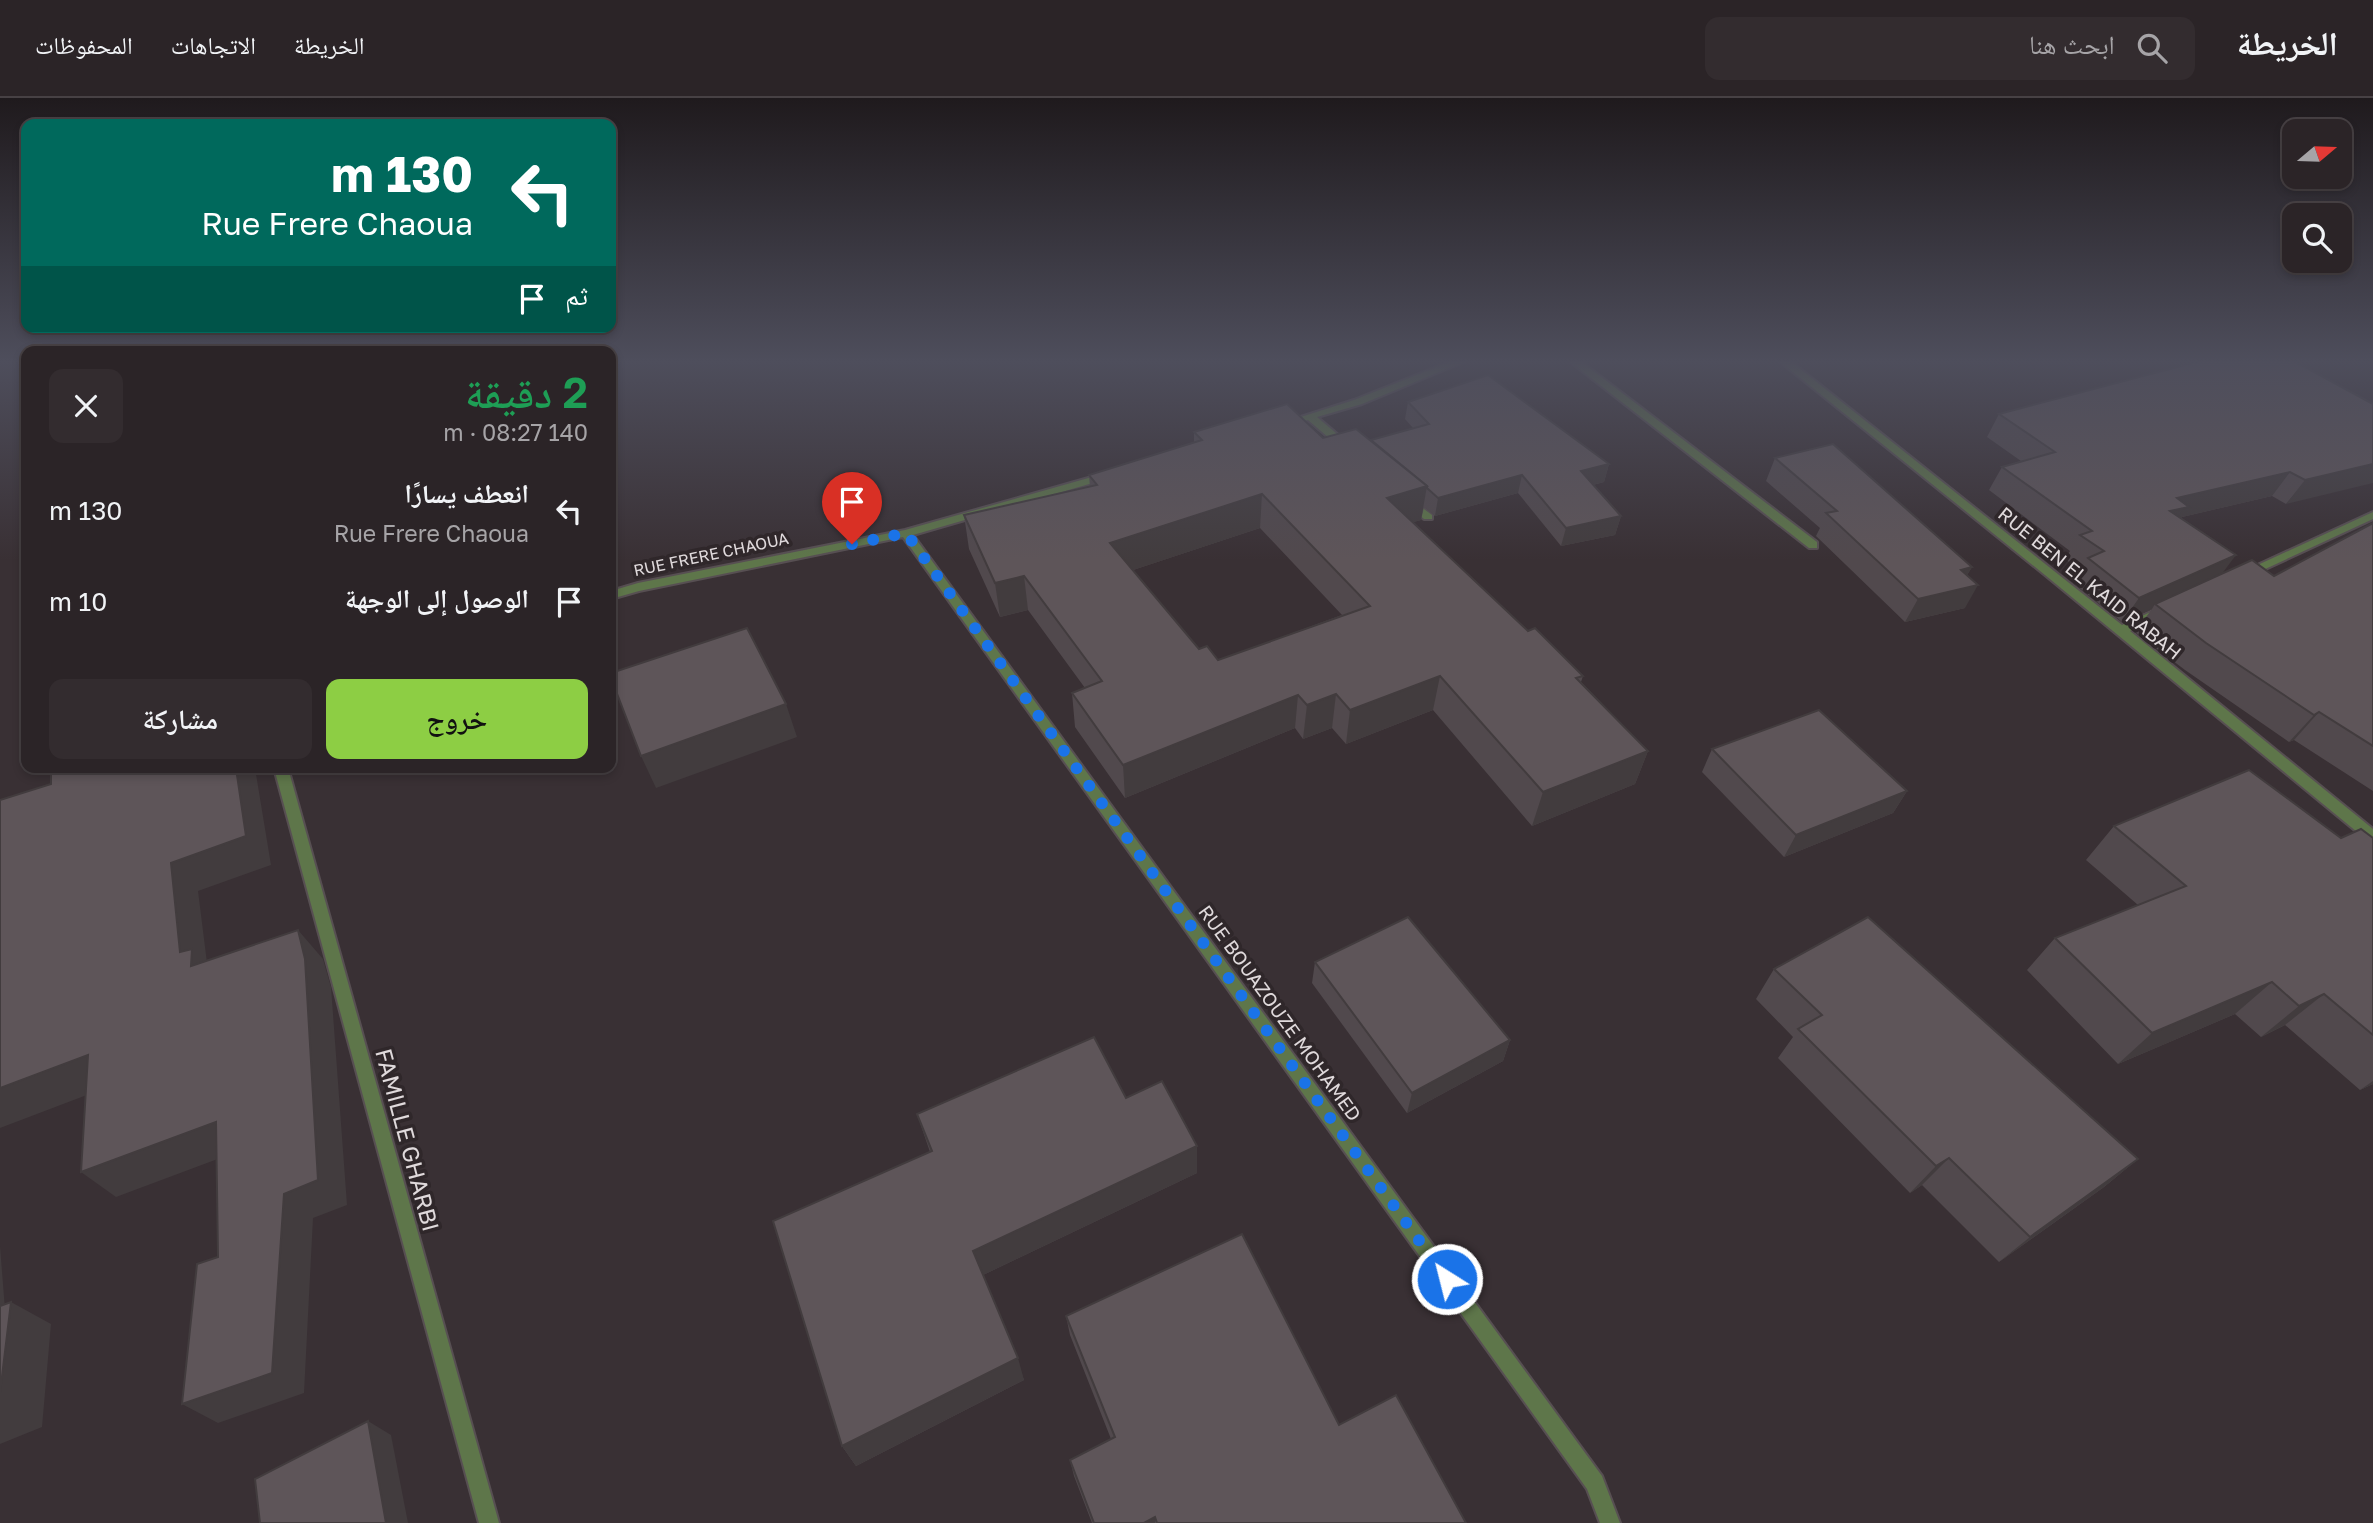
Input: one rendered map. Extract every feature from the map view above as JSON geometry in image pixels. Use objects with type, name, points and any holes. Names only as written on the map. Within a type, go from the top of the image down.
[{"type":"street","points":[[1270,428],[1275,426]]},
{"type":"street","points":[[1322,426],[1359,458]]},
{"type":"street","points":[[1659,426],[1813,545]]},
{"type":"street","name":"RUE BEN EL KAID RABAH","points":[[1866,426],[2122,630],[2373,837]]},
{"type":"street","name":"RUE FRERE CHAOUA","points":[[616,594],[906,533],[1124,471]]},
{"type":"street","points":[[1398,492],[1428,517]]},
{"type":"street","points":[[2235,578],[2373,514]]},
{"type":"street","name":"RUE BOUAZOUZE MOHAMED","points":[[906,533],[1595,1483],[1610,1523]]},
{"type":"street","points":[[2122,630],[2172,607]]},
{"type":"street","name":"FAMILLE GHARBI","points":[[282,773],[489,1523]]},
{"type":"building","points":[[1212,426],[1311,426],[1323,438],[1356,429],[1427,486],[1387,498],[1528,631],[1535,628],[1583,676],[1576,678],[1648,751],[1543,792],[1440,676],[1350,710],[1336,694],[1307,705],[1298,695],[1123,765],[1072,693],[1102,681],[1024,576],[995,583],[964,515],[1097,485],[1089,475],[1202,440],[1194,432]],"holes":[[[1262,494],[1370,606],[1218,660],[1207,646],[1199,649],[1110,543]]]},
{"type":"building","points":[[1420,426],[1558,426],[1609,464],[1581,471],[1621,516],[1566,528],[1522,475],[1438,498],[1371,440]]},
{"type":"building","points":[[2017,426],[2373,426],[2373,464],[2305,480],[2290,472],[2177,498],[2189,507],[2170,511],[2236,555],[2139,598],[2088,558],[2104,551],[2080,535],[2092,531],[2002,467],[2055,452]]},
{"type":"building","points":[[1833,444],[1972,567],[1961,570],[1978,585],[1918,599],[1826,513],[1837,511],[1775,458]]},
{"type":"building","points":[[2373,523],[2373,746],[2319,712],[2314,715],[2206,643],[2155,604],[2252,560],[2274,576]]},
{"type":"building","points":[[747,628],[786,704],[641,756],[616,691],[616,671]]},
{"type":"building","points":[[1819,710],[1907,791],[1796,835],[1712,749]]},
{"type":"building","points":[[2249,770],[2341,838],[2361,829],[2373,838],[2373,1035],[2324,994],[2299,1006],[2272,982],[2152,1033],[2055,938],[2186,886],[2114,826]]},
{"type":"building","points":[[51,773],[237,773],[246,836],[171,863],[180,952],[192,949],[191,966],[298,930],[305,959],[318,1180],[284,1194],[272,1373],[182,1404],[197,1264],[218,1257],[216,1122],[81,1172],[88,1055],[0,1088],[0,800],[51,784]]},
{"type":"building","points":[[1408,917],[1510,1040],[1412,1093],[1315,962]]},
{"type":"building","points":[[1868,917],[2138,1159],[2030,1237],[1949,1158],[1936,1166],[1798,1029],[1822,1015],[1774,969]]},
{"type":"building","points":[[1094,1037],[1126,1098],[1162,1081],[1197,1146],[973,1251],[1018,1358],[842,1446],[773,1221],[932,1151],[917,1114]]},
{"type":"building","points":[[1242,1234],[1339,1425],[1396,1395],[1466,1523],[1157,1523],[1155,1517],[1144,1523],[1094,1523],[1070,1460],[1115,1437],[1066,1316]]},
{"type":"building","points":[[11,1302],[0,1393],[0,1306]]},
{"type":"building","points":[[368,1421],[386,1523],[260,1523],[255,1479]]},
{"type":"route","points":[[852,544],[906,533],[1447,1279]]}]
